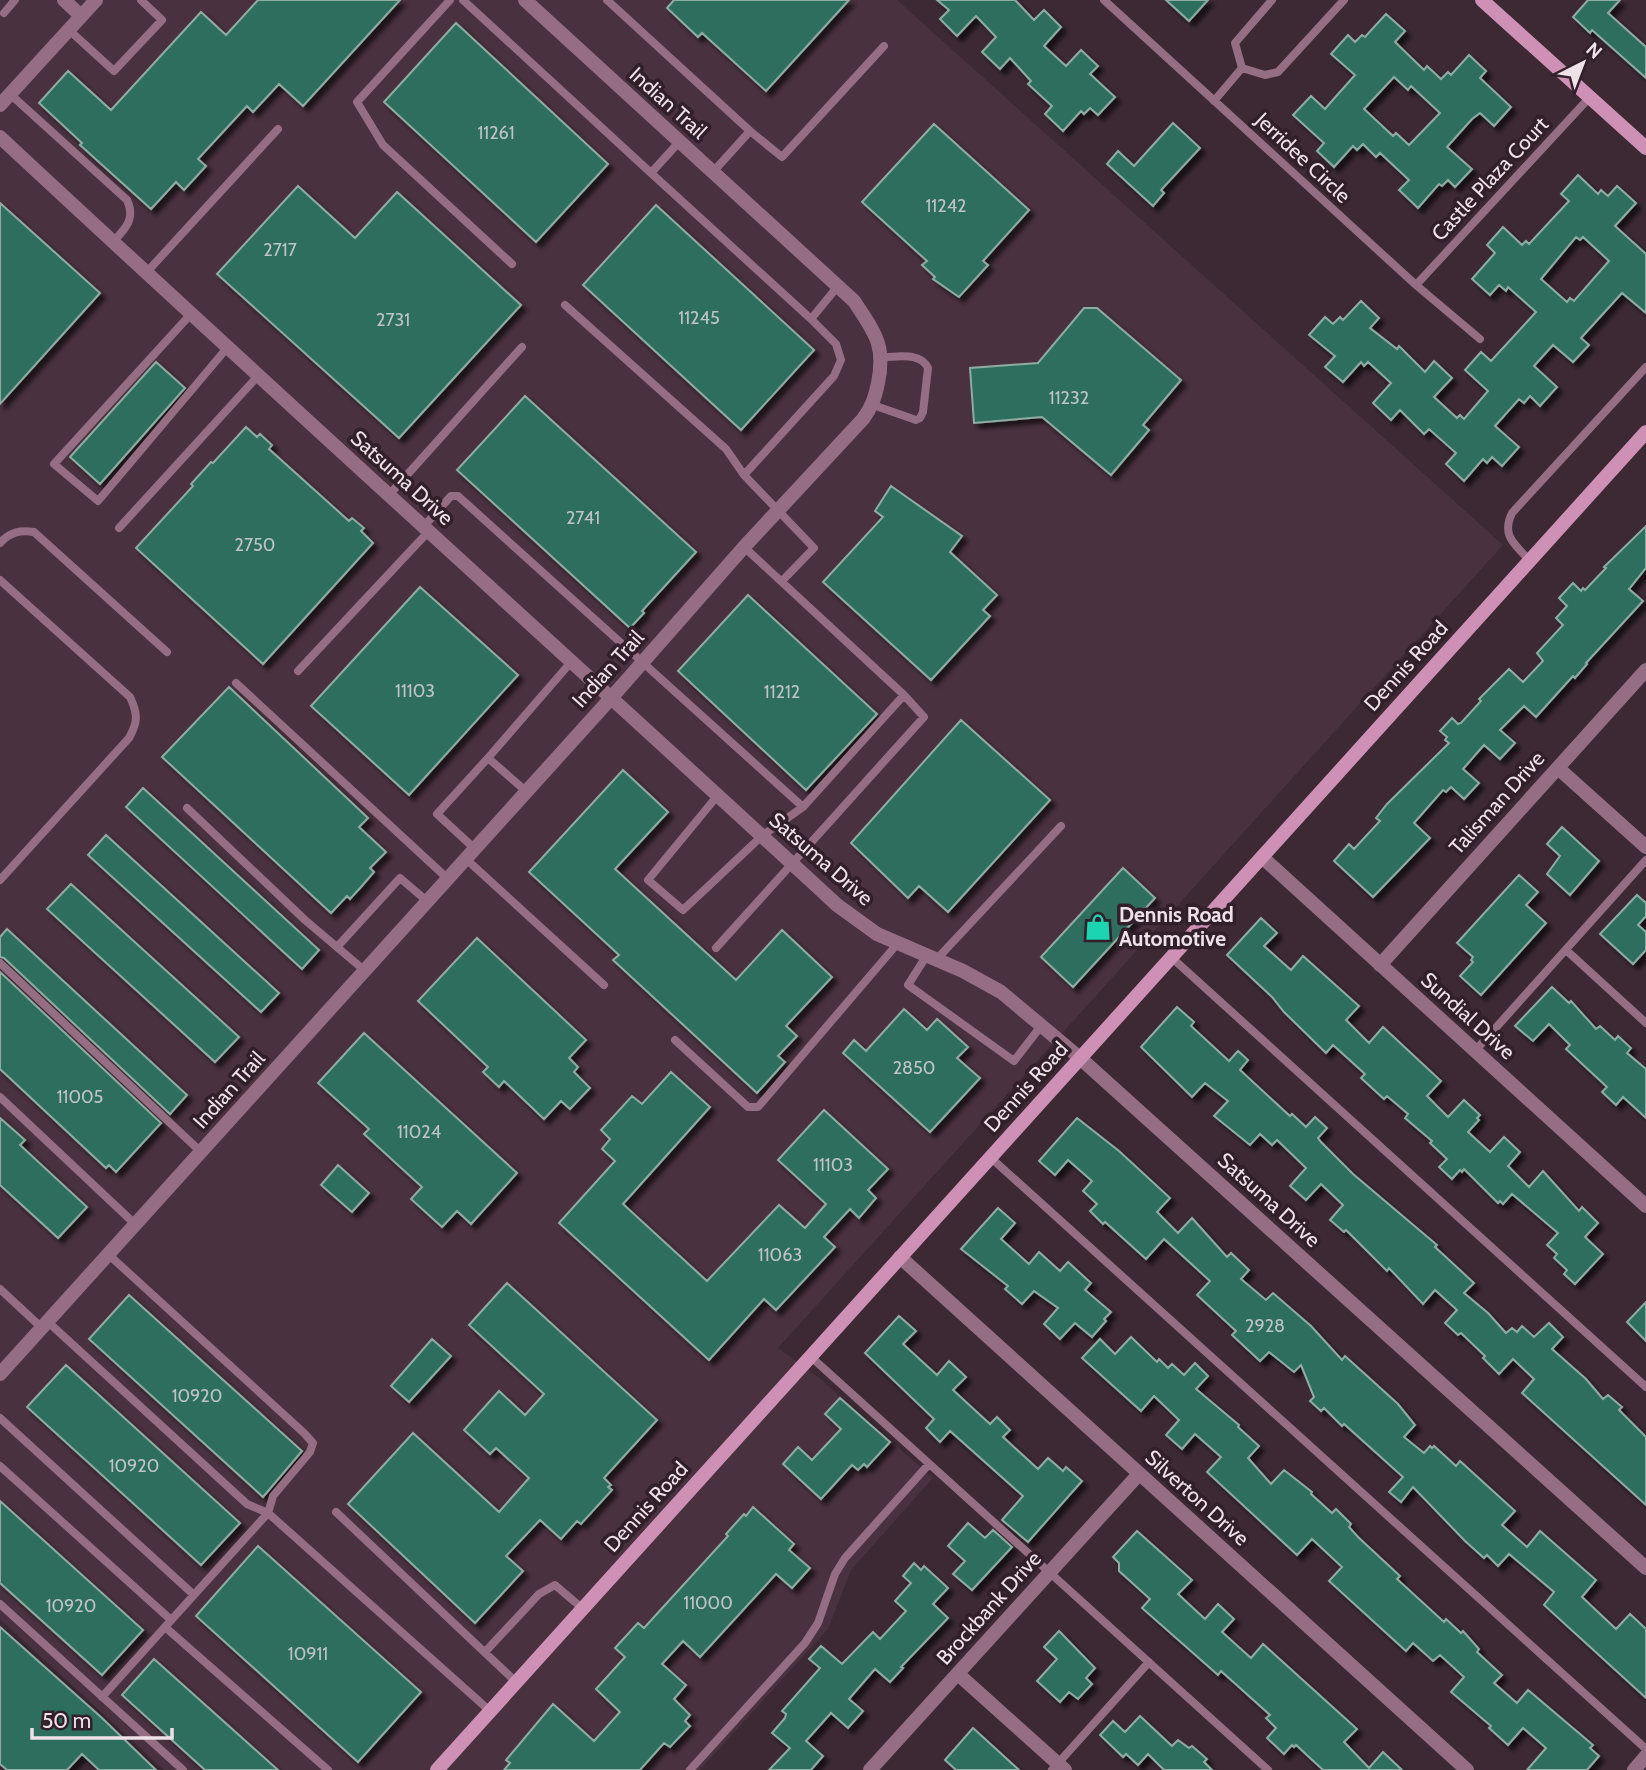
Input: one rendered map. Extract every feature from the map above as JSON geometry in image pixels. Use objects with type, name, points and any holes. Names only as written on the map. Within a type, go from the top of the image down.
[{"type":"street","points":[[64,0],[81,16]]},
{"type":"street","points":[[5,99],[96,0]]},
{"type":"street","name":"Indian Trail","points":[[0,1374],[873,405],[883,357],[874,331],[854,301],[525,0]]},
{"type":"street","points":[[1482,0],[1646,148]]},
{"type":"street","name":"Satsuma Drive","points":[[0,138],[190,315],[837,905],[877,934],[962,971],[1000,992],[1080,1058],[1646,1568]]},
{"type":"street","name":"Dennis Road","points":[[437,1770],[1646,432]]},
{"type":"street","name":"Talisman Drive","points":[[1380,965],[1646,670]]},
{"type":"street","points":[[1558,768],[1646,847]]},
{"type":"street","name":"Sundial Drive","points":[[1262,857],[1646,1206]]},
{"type":"street","name":"Silverton Drive","points":[[900,1258],[1467,1770]]},
{"type":"street","name":"Brockbank Drive","points":[[870,1770],[1139,1474]]},
{"type":"street","points":[[958,1674],[1058,1768]]},
{"type":"street","points":[[1634,1770],[1646,1756]]},
{"type":"lane","points":[[1,13],[15,0]]},
{"type":"lane","points":[[69,30],[114,71],[162,20],[141,0]]},
{"type":"lane","points":[[450,0],[357,102],[383,145],[512,264]]},
{"type":"lane","points":[[463,0],[836,344],[841,360],[834,376],[744,475]]},
{"type":"lane","points":[[607,0],[782,157],[884,46]]},
{"type":"lane","name":"Jerridee Circle","points":[[1104,0],[1416,285],[1480,339]]},
{"type":"lane","points":[[1242,68],[1235,43],[1272,0]]},
{"type":"lane","points":[[1242,68],[1265,75],[1278,72],[1344,0]]},
{"type":"lane","points":[[1214,101],[1242,68]]},
{"type":"lane","name":"Castle Plaza Court","points":[[1416,285],[1590,97]]},
{"type":"lane","points":[[5,99],[127,200],[131,209],[129,224],[113,242]]},
{"type":"lane","points":[[146,273],[278,129]]},
{"type":"lane","points":[[713,172],[750,131]]},
{"type":"lane","points":[[651,173],[680,142]]},
{"type":"lane","points":[[811,319],[838,286]]},
{"type":"lane","points":[[565,305],[726,449],[744,475],[814,548],[782,581]]},
{"type":"lane","points":[[190,315],[54,464],[98,501],[227,348]]},
{"type":"lane","points":[[389,495],[523,347]]},
{"type":"lane","points":[[873,405],[916,420],[923,412],[928,368],[925,362],[920,357],[883,357]]},
{"type":"lane","points":[[1529,560],[1508,535],[1506,524],[1512,513],[1646,368]]},
{"type":"lane","points":[[119,528],[258,376]]},
{"type":"lane","points":[[298,671],[426,528],[451,496],[458,496],[803,807]]},
{"type":"lane","points":[[0,543],[6,536],[20,530],[34,532],[167,652]]},
{"type":"lane","points":[[716,948],[924,717],[904,695],[744,547]]},
{"type":"lane","points":[[0,580],[130,697],[137,712],[137,724],[129,738],[0,880]]},
{"type":"lane","points":[[572,661],[437,814],[470,854],[604,985]]},
{"type":"lane","points":[[236,683],[448,879]]},
{"type":"lane","points":[[718,795],[648,880],[683,910],[762,836],[803,807],[904,695]]},
{"type":"lane","points":[[488,758],[527,792]]},
{"type":"lane","points":[[187,808],[305,920],[364,970]]},
{"type":"lane","points":[[1041,1026],[1014,1061],[908,985],[1060,825]]},
{"type":"lane","points":[[1475,1051],[1646,860]]},
{"type":"lane","points":[[337,947],[400,878],[426,901]]},
{"type":"lane","points":[[675,1040],[748,1107],[758,1107],[898,943]]},
{"type":"lane","points":[[1566,950],[1646,1023]]},
{"type":"lane","points":[[1171,957],[1646,1387]]},
{"type":"lane","points":[[0,963],[201,1152]]},
{"type":"lane","points":[[0,1097],[136,1225]]},
{"type":"lane","points":[[990,1157],[1646,1749]]},
{"type":"lane","points":[[102,1697],[268,1513],[273,1496],[310,1452],[313,1443],[109,1255]]},
{"type":"lane","points":[[0,1289],[45,1325],[247,1504],[268,1513],[491,1711]]},
{"type":"lane","points":[[810,1356],[1268,1770]]},
{"type":"lane","points":[[0,1418],[194,1595]]},
{"type":"lane","points":[[690,1770],[805,1643],[818,1623],[835,1574],[845,1558],[929,1464]]},
{"type":"lane","points":[[0,1466],[328,1770]]},
{"type":"lane","points":[[336,1512],[516,1682]]},
{"type":"lane","points":[[485,1652],[539,1594],[555,1585],[583,1609]]},
{"type":"lane","points":[[0,1604],[183,1770]]},
{"type":"lane","points":[[1058,1768],[1149,1662]]},
{"type":"shaded area","points":[[0,0],[897,0],[1503,545],[778,1348],[818,1377],[933,1478],[851,1570],[828,1629],[700,1770],[164,1770],[0,1619]]},
{"type":"building","points":[[258,0],[400,0],[303,106],[279,84],[253,112],[247,106],[198,159],[206,166],[184,190],[176,182],[151,209],[80,145],[82,143],[39,103],[68,71],[111,110],[201,12],[226,35]]},
{"type":"building","points":[[674,0],[849,0],[766,91],[702,33],[698,37],[667,8]]},
{"type":"building","points":[[937,0],[1015,0],[1034,20],[1044,10],[1061,27],[1044,46],[1066,66],[1081,50],[1098,66],[1090,74],[1115,97],[1098,115],[1090,108],[1084,114],[1081,111],[1063,131],[1045,114],[1052,106],[1028,84],[1031,81],[1010,58],[1000,69],[982,52],[996,37],[976,16],[957,36],[940,19],[949,10]]},
{"type":"building","points":[[1166,0],[1208,0],[1189,21]]},
{"type":"building","points":[[1588,0],[1620,0],[1608,13],[1646,47],[1646,78],[1592,30],[1590,33],[1573,17]]},
{"type":"building","points":[[1386,14],[1405,31],[1395,42],[1424,70],[1427,66],[1441,79],[1448,72],[1451,75],[1469,55],[1486,71],[1480,78],[1511,107],[1494,126],[1480,113],[1472,119],[1447,147],[1472,169],[1455,187],[1448,180],[1442,186],[1439,184],[1418,208],[1399,190],[1409,180],[1380,153],[1376,157],[1363,144],[1357,150],[1353,146],[1334,167],[1317,151],[1324,143],[1293,115],[1311,96],[1325,109],[1355,75],[1331,54],[1348,35],[1355,42],[1362,35],[1365,37]],"holes":[[[1394,77],[1408,90],[1411,86],[1440,113],[1409,145],[1396,133],[1393,136],[1364,109]]]},
{"type":"building","points":[[456,23],[608,164],[536,242],[384,102]]},
{"type":"building","points":[[1173,123],[1200,148],[1161,190],[1164,193],[1153,206],[1107,164],[1118,151],[1134,166]]},
{"type":"building","points":[[934,124],[1029,210],[983,261],[988,265],[959,297],[933,279],[935,277],[922,265],[927,261],[862,202]]},
{"type":"building","points":[[1578,175],[1598,194],[1601,190],[1608,196],[1617,186],[1636,203],[1615,226],[1646,254],[1646,313],[1622,293],[1581,338],[1589,345],[1573,362],[1553,345],[1534,366],[1557,387],[1540,406],[1530,396],[1524,403],[1519,399],[1495,426],[1519,447],[1502,466],[1492,457],[1487,463],[1483,459],[1464,481],[1446,464],[1456,453],[1429,429],[1424,434],[1400,410],[1391,420],[1373,403],[1391,383],[1368,362],[1364,366],[1361,362],[1343,382],[1325,367],[1335,356],[1309,335],[1325,317],[1333,324],[1340,317],[1343,320],[1361,301],[1379,318],[1370,328],[1397,349],[1399,346],[1425,372],[1434,361],[1452,378],[1434,397],[1457,418],[1460,415],[1464,419],[1488,391],[1465,370],[1481,352],[1491,361],[1536,312],[1508,287],[1506,291],[1499,285],[1490,295],[1472,279],[1495,253],[1487,245],[1503,227],[1522,245],[1526,241],[1529,244],[1569,201],[1561,194]],"holes":[[[1576,237],[1580,240],[1583,237],[1609,261],[1574,301],[1570,298],[1567,302],[1541,279]]]},
{"type":"building","points":[[298,186],[355,238],[397,192],[521,305],[399,438],[217,274]]},
{"type":"building","points":[[0,203],[100,293],[0,404]]},
{"type":"building","points":[[656,205],[814,350],[741,430],[583,285]]},
{"type":"building","points":[[1084,308],[1097,308],[1181,380],[1143,425],[1149,430],[1111,475],[1042,417],[974,423],[970,368],[1038,363]]},
{"type":"building","points":[[156,362],[185,388],[100,484],[70,457]]},
{"type":"building","points":[[525,396],[696,552],[630,628],[457,470]]},
{"type":"building","points":[[246,427],[257,437],[260,434],[272,445],[269,449],[349,521],[352,518],[364,528],[361,531],[373,543],[263,664],[136,548],[193,486],[191,484],[211,462],[213,463]]},
{"type":"building","points":[[891,486],[962,536],[950,552],[997,595],[983,610],[990,616],[931,680],[823,582],[883,517],[875,511]]},
{"type":"building","points":[[1646,526],[1646,568],[1629,589],[1643,601],[1575,678],[1573,676],[1536,717],[1524,706],[1500,730],[1515,743],[1500,759],[1484,745],[1463,769],[1479,783],[1464,799],[1451,787],[1446,792],[1443,790],[1414,823],[1430,838],[1373,897],[1334,861],[1349,844],[1354,849],[1380,821],[1376,818],[1387,804],[1449,743],[1440,731],[1452,718],[1458,724],[1461,723],[1481,701],[1479,699],[1509,669],[1523,682],[1543,661],[1537,653],[1563,625],[1556,618],[1567,606],[1559,598],[1573,583],[1581,591],[1583,588],[1585,590],[1606,568],[1604,567]]},
{"type":"building","points":[[420,587],[518,675],[409,795],[311,706]]},
{"type":"building","points":[[748,595],[877,714],[806,790],[678,671]]},
{"type":"building","points":[[229,687],[368,818],[359,827],[386,852],[370,868],[374,872],[361,887],[350,899],[347,896],[331,913],[162,757]]},
{"type":"building","points":[[961,720],[1050,800],[948,912],[919,886],[908,898],[851,843]]},
{"type":"building","points":[[623,770],[668,812],[615,869],[736,980],[782,930],[832,977],[786,1026],[797,1036],[778,1056],[785,1062],[757,1093],[613,960],[619,955],[529,872]]},
{"type":"building","points":[[143,788],[319,950],[302,969],[126,807]]},
{"type":"building","points":[[1562,827],[1599,861],[1570,895],[1547,874],[1560,856],[1547,844]]},
{"type":"building","points":[[106,835],[279,993],[261,1012],[88,855]]},
{"type":"building","name":"Dennis Road Automotive","points":[[1123,868],[1155,898],[1073,987],[1041,957]]},
{"type":"building","points":[[1519,875],[1538,892],[1526,905],[1546,923],[1481,995],[1460,976],[1473,962],[1473,957],[1457,943]]},
{"type":"building","points":[[71,884],[239,1037],[215,1062],[47,909]]},
{"type":"building","points":[[1637,895],[1646,903],[1646,916],[1638,925],[1646,932],[1646,950],[1633,964],[1600,934]]},
{"type":"building","points":[[1261,918],[1277,933],[1264,946],[1291,970],[1303,956],[1359,1006],[1346,1020],[1369,1043],[1383,1027],[1441,1081],[1427,1096],[1448,1117],[1464,1100],[1480,1115],[1468,1132],[1490,1152],[1504,1137],[1520,1152],[1508,1166],[1529,1187],[1543,1171],[1579,1211],[1582,1207],[1598,1223],[1585,1237],[1603,1254],[1575,1284],[1564,1274],[1567,1270],[1554,1258],[1557,1254],[1547,1245],[1558,1233],[1512,1194],[1503,1204],[1500,1201],[1498,1203],[1464,1169],[1452,1179],[1439,1167],[1447,1159],[1430,1143],[1432,1141],[1405,1118],[1408,1114],[1387,1096],[1384,1099],[1361,1078],[1365,1074],[1333,1045],[1326,1053],[1227,955]]},
{"type":"building","points":[[7,929],[187,1095],[170,1114],[0,957],[0,937]]},
{"type":"building","points":[[477,938],[586,1040],[569,1058],[578,1067],[574,1072],[590,1088],[570,1109],[561,1101],[544,1119],[504,1081],[499,1087],[483,1072],[488,1067],[418,1001]]},
{"type":"building","points":[[0,972],[161,1123],[116,1172],[109,1165],[106,1168],[0,1069]]},
{"type":"building","points":[[1552,987],[1569,1003],[1571,1001],[1596,1029],[1600,1026],[1615,1040],[1618,1036],[1631,1048],[1627,1053],[1646,1069],[1646,1118],[1623,1097],[1616,1105],[1602,1092],[1607,1087],[1566,1049],[1570,1045],[1549,1024],[1533,1041],[1515,1026]]},
{"type":"building","points":[[1177,1007],[1194,1022],[1191,1026],[1229,1061],[1238,1051],[1248,1060],[1240,1070],[1290,1116],[1292,1114],[1306,1127],[1315,1117],[1327,1128],[1318,1138],[1321,1142],[1353,1174],[1437,1245],[1435,1247],[1474,1283],[1464,1293],[1506,1333],[1512,1328],[1517,1332],[1522,1326],[1534,1337],[1549,1323],[1563,1337],[1552,1349],[1586,1379],[1603,1399],[1608,1395],[1622,1407],[1619,1410],[1646,1437],[1646,1505],[1522,1393],[1534,1379],[1513,1359],[1499,1374],[1461,1333],[1458,1335],[1445,1323],[1457,1310],[1435,1290],[1423,1304],[1389,1268],[1387,1271],[1346,1230],[1344,1232],[1330,1220],[1343,1205],[1321,1184],[1306,1200],[1290,1186],[1306,1168],[1277,1140],[1272,1145],[1260,1134],[1250,1145],[1214,1116],[1228,1101],[1205,1083],[1192,1097],[1141,1047]]},
{"type":"building","points":[[904,1009],[927,1030],[937,1019],[968,1047],[957,1058],[980,1078],[930,1132],[843,1053],[854,1040],[866,1051]]},
{"type":"building","points":[[364,1033],[517,1173],[471,1224],[457,1211],[442,1227],[411,1199],[422,1187],[364,1134],[369,1129],[318,1083]]},
{"type":"building","points":[[671,1072],[710,1107],[623,1204],[707,1281],[779,1205],[805,1228],[826,1204],[778,1160],[824,1110],[888,1169],[868,1190],[876,1198],[859,1218],[850,1209],[824,1237],[835,1247],[776,1310],[764,1299],[709,1360],[559,1223],[615,1161],[602,1149],[610,1139],[601,1130],[632,1096],[642,1104]]},
{"type":"building","points":[[0,1118],[25,1140],[20,1145],[87,1207],[58,1238],[0,1185]]},
{"type":"building","points":[[1077,1118],[1119,1151],[1170,1198],[1157,1212],[1178,1233],[1192,1218],[1227,1257],[1231,1253],[1249,1270],[1241,1279],[1266,1300],[1273,1293],[1311,1326],[1342,1360],[1345,1356],[1398,1404],[1415,1425],[1404,1437],[1424,1453],[1430,1446],[1434,1446],[1456,1466],[1460,1461],[1515,1511],[1502,1525],[1527,1547],[1540,1531],[1596,1580],[1582,1597],[1616,1629],[1630,1614],[1646,1629],[1646,1698],[1544,1605],[1554,1592],[1509,1554],[1498,1566],[1487,1555],[1484,1558],[1465,1541],[1413,1487],[1401,1502],[1389,1492],[1403,1477],[1344,1424],[1342,1426],[1324,1408],[1321,1411],[1310,1401],[1314,1397],[1301,1365],[1294,1372],[1269,1352],[1260,1361],[1232,1335],[1236,1331],[1197,1295],[1210,1281],[1164,1239],[1146,1259],[1090,1211],[1097,1204],[1083,1191],[1092,1181],[1068,1160],[1055,1175],[1039,1161]]},
{"type":"building","points":[[338,1165],[369,1193],[352,1212],[321,1185]]},
{"type":"building","points":[[998,1208],[1015,1223],[1001,1239],[1029,1264],[1039,1252],[1060,1271],[1068,1262],[1091,1283],[1085,1290],[1111,1312],[1092,1337],[1075,1323],[1060,1339],[1044,1324],[1058,1308],[1034,1291],[1022,1304],[1005,1289],[1008,1286],[961,1249]]},
{"type":"building","points":[[507,1283],[657,1420],[604,1478],[612,1490],[581,1524],[577,1521],[561,1539],[540,1520],[506,1556],[523,1571],[475,1623],[348,1504],[413,1433],[499,1512],[529,1478],[496,1448],[490,1454],[464,1430],[499,1391],[525,1415],[544,1394],[469,1325]]},
{"type":"building","points":[[129,1295],[302,1451],[263,1497],[89,1339]]},
{"type":"building","points":[[1646,1302],[1646,1341],[1627,1322]]},
{"type":"building","points":[[899,1316],[916,1331],[903,1344],[937,1375],[949,1361],[966,1377],[953,1390],[990,1424],[997,1417],[1010,1430],[1003,1437],[1038,1469],[1048,1458],[1063,1471],[1066,1467],[1082,1481],[1028,1542],[1002,1520],[1023,1496],[950,1431],[940,1442],[926,1428],[934,1419],[865,1353]]},
{"type":"building","points":[[1131,1337],[1157,1362],[1159,1359],[1168,1368],[1172,1364],[1184,1375],[1195,1363],[1208,1376],[1196,1389],[1239,1425],[1238,1427],[1259,1446],[1248,1458],[1271,1484],[1284,1470],[1312,1492],[1311,1494],[1332,1513],[1336,1509],[1351,1524],[1349,1527],[1358,1537],[1400,1576],[1397,1579],[1444,1622],[1446,1619],[1461,1633],[1463,1631],[1479,1649],[1477,1652],[1502,1675],[1494,1683],[1517,1703],[1528,1690],[1593,1745],[1590,1748],[1599,1756],[1587,1770],[1527,1770],[1546,1748],[1523,1728],[1508,1745],[1489,1728],[1491,1726],[1451,1692],[1464,1677],[1440,1655],[1433,1661],[1413,1643],[1406,1651],[1329,1581],[1342,1567],[1312,1539],[1297,1555],[1207,1472],[1221,1457],[1195,1434],[1182,1449],[1166,1435],[1179,1420],[1154,1396],[1141,1411],[1082,1358],[1100,1339],[1115,1354]]},
{"type":"building","points":[[432,1339],[451,1356],[409,1402],[391,1386]]},
{"type":"building","points":[[66,1365],[240,1523],[201,1565],[27,1407]]},
{"type":"building","points":[[840,1398],[890,1442],[867,1467],[864,1464],[858,1470],[852,1465],[821,1499],[783,1464],[798,1447],[812,1460],[841,1429],[825,1414]]},
{"type":"building","points":[[0,1501],[143,1630],[102,1675],[0,1583]]},
{"type":"building","points":[[753,1507],[794,1544],[789,1550],[810,1568],[792,1588],[776,1574],[700,1657],[683,1641],[662,1664],[686,1685],[674,1699],[690,1715],[685,1721],[690,1726],[670,1747],[664,1743],[640,1770],[504,1770],[510,1763],[506,1760],[553,1704],[594,1741],[620,1712],[596,1689],[625,1657],[615,1648],[638,1623],[644,1628]]},
{"type":"building","points":[[968,1523],[985,1538],[993,1530],[1012,1547],[972,1590],[953,1574],[965,1561],[948,1546]]},
{"type":"building","points":[[1137,1531],[1192,1580],[1178,1594],[1205,1619],[1218,1604],[1234,1619],[1222,1632],[1251,1658],[1263,1644],[1357,1729],[1344,1742],[1369,1768],[1383,1752],[1402,1770],[1323,1770],[1296,1745],[1292,1745],[1284,1754],[1267,1738],[1276,1728],[1266,1718],[1270,1715],[1221,1671],[1218,1675],[1142,1608],[1150,1599],[1119,1571],[1119,1563],[1113,1557]]},
{"type":"building","points":[[258,1546],[421,1692],[358,1762],[196,1616]]},
{"type":"building","points":[[914,1563],[921,1570],[924,1566],[948,1588],[933,1604],[948,1618],[890,1682],[875,1669],[849,1699],[863,1711],[848,1728],[831,1713],[806,1741],[823,1756],[811,1770],[769,1770],[790,1748],[772,1733],[785,1718],[786,1714],[782,1711],[820,1668],[809,1659],[821,1646],[842,1664],[873,1632],[880,1639],[906,1611],[895,1601],[911,1583],[903,1576]]},
{"type":"building","points":[[0,1627],[156,1770],[99,1770],[82,1754],[67,1770],[7,1770],[0,1764]]},
{"type":"building","points":[[1059,1631],[1095,1668],[1086,1678],[1092,1684],[1078,1699],[1069,1692],[1060,1702],[1037,1681],[1057,1659],[1044,1647]]},
{"type":"building","points":[[154,1659],[278,1770],[205,1770],[122,1695]]},
{"type":"building","points":[[1140,1716],[1172,1746],[1178,1740],[1189,1748],[1192,1746],[1207,1759],[1204,1762],[1212,1770],[1164,1770],[1148,1754],[1138,1765],[1126,1754],[1123,1757],[1100,1735],[1113,1721],[1125,1732]]},
{"type":"building","points":[[973,1728],[1019,1770],[956,1770],[945,1760]]},
{"type":"place","name":"Dennis Road Automotive","points":[[1098,927]]}]
